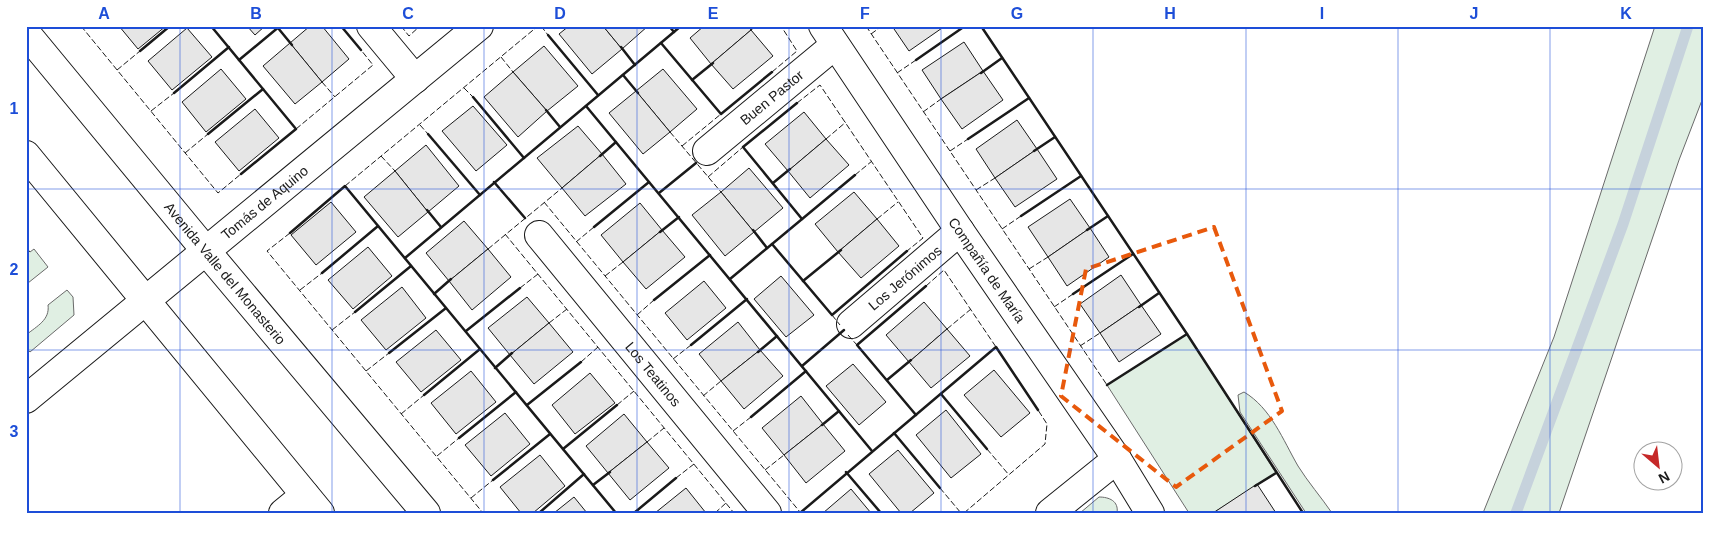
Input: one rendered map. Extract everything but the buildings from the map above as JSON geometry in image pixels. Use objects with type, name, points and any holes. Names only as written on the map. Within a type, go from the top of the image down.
[{"type":"street","points":[[371,26],[415,79]]},
{"type":"street","name":"Tomás de Aquino","points":[[26,399],[479,26]]},
{"type":"street","name":"Avenida Valle del Monasterio","points":[[26,33],[426,513]]},
{"type":"street","name":"Buen Pastor","points":[[707,151],[829,36]]},
{"type":"street","name":"Compañía de María","points":[[829,36],[1117,459],[1150,513]]},
{"type":"street","points":[[26,154],[313,504],[283,513]]},
{"type":"street","name":"Los Jerónimos","points":[[851,324],[960,231]]},
{"type":"street","name":"Los Teatinos","points":[[539,235],[767,513]]},
{"type":"street","points":[[1050,513],[1117,459]]},
{"type":"highlighted area","points":[[1214,227],[1282,411],[1176,487],[1061,396],[1086,269]]},
{"type":"green space","points":[[1655,26],[1704,26],[1704,95],[1679,160],[1559,513],[1483,513],[1554,337]]},
{"type":"green space","points":[[26,247],[30,252],[34,249],[48,267],[28,283],[26,283]]},
{"type":"green space","points":[[67,290],[73,297],[74,315],[30,352],[26,348],[26,335],[45,319],[48,305]]},
{"type":"green space","points":[[1187,334],[1276,473],[1213,513],[1189,513],[1107,385]]},
{"type":"green space","points":[[1244,392],[1262,407],[1269,416],[1298,466],[1332,513],[1306,513],[1240,412],[1238,395]]},
{"type":"green space","points":[[1099,497],[1113,501],[1116,505],[1117,513],[1080,513]]},
{"type":"waterway","points":[[1516,513],[1623,224],[1688,26]]},
{"type":"fence","points":[[81,26],[218,193],[241,174]]},
{"type":"fence","points":[[401,26],[409,36],[420,26]]},
{"type":"fence","points":[[345,186],[538,26]]},
{"type":"fence","points":[[541,26],[548,35]]},
{"type":"fence","points":[[751,30],[756,26]]},
{"type":"fence","points":[[772,72],[797,51],[781,26]]},
{"type":"fence","points":[[866,26],[1107,385]]},
{"type":"fence","points":[[871,34],[882,26]]},
{"type":"fence","points":[[296,129],[373,65],[361,50]]},
{"type":"fence","points":[[117,70],[140,51]]},
{"type":"fence","points":[[501,57],[513,72]]},
{"type":"fence","points":[[897,73],[916,60]]},
{"type":"fence","points":[[322,82],[335,97]]},
{"type":"fence","points":[[797,103],[820,85],[923,238],[907,251]]},
{"type":"fence","points":[[464,88],[473,97]]},
{"type":"fence","points":[[151,111],[174,93]]},
{"type":"fence","points":[[923,112],[941,99]]},
{"type":"fence","points":[[682,146],[721,114]]},
{"type":"fence","points":[[826,139],[846,122]]},
{"type":"fence","points":[[420,125],[428,134]]},
{"type":"fence","points":[[670,132],[721,192]]},
{"type":"fence","points":[[185,153],[208,134]]},
{"type":"fence","points":[[950,151],[968,139]]},
{"type":"fence","points":[[708,177],[743,147]]},
{"type":"fence","points":[[381,156],[395,171]]},
{"type":"fence","points":[[855,175],[872,161]]},
{"type":"fence","points":[[976,190],[995,178]]},
{"type":"fence","points":[[488,249],[562,188]]},
{"type":"fence","points":[[544,202],[800,512]]},
{"type":"fence","points":[[877,219],[898,202]]},
{"type":"fence","points":[[1002,229],[1021,216]]},
{"type":"fence","points":[[576,242],[594,227]]},
{"type":"fence","points":[[290,233],[267,251],[483,513]]},
{"type":"fence","points":[[505,234],[734,513]]},
{"type":"fence","points":[[26,247],[30,253],[26,256]]},
{"type":"fence","points":[[1029,269],[1048,257]]},
{"type":"fence","points":[[605,276],[623,262]]},
{"type":"fence","points":[[926,286],[944,270],[996,347]]},
{"type":"fence","points":[[300,290],[322,273]]},
{"type":"fence","points":[[520,288],[538,274]]},
{"type":"fence","points":[[1054,307],[1073,294]]},
{"type":"fence","points":[[637,315],[654,300]]},
{"type":"fence","points":[[549,323],[567,309]]},
{"type":"fence","points":[[947,329],[971,309]]},
{"type":"fence","points":[[332,330],[355,312]]},
{"type":"fence","points":[[832,315],[840,325]]},
{"type":"fence","points":[[1080,346],[1100,333]]},
{"type":"fence","points":[[848,335],[857,345]]},
{"type":"fence","points":[[673,359],[691,345]]},
{"type":"fence","points":[[581,362],[598,347]]},
{"type":"fence","points":[[366,371],[389,353]]},
{"type":"fence","points":[[703,396],[721,381]]},
{"type":"fence","points":[[617,405],[634,391]]},
{"type":"fence","points":[[401,414],[424,395]]},
{"type":"fence","points":[[964,513],[1045,444],[1047,424],[1038,410]]},
{"type":"fence","points":[[733,431],[751,417]]},
{"type":"fence","points":[[647,442],[664,428]]},
{"type":"fence","points":[[437,456],[459,438]]},
{"type":"fence","points":[[987,449],[1009,475]]},
{"type":"fence","points":[[765,470],[784,455]]},
{"type":"fence","points":[[676,478],[694,464]]},
{"type":"fence","points":[[471,498],[493,480]]},
{"type":"fence","points":[[940,488],[961,513]]},
{"type":"fence","points":[[715,513],[726,503]]},
{"type":"wall","points":[[140,51],[170,26]]},
{"type":"wall","points":[[211,26],[296,129],[241,174]]},
{"type":"wall","points":[[239,60],[280,26]]},
{"type":"wall","points":[[341,26],[361,50]]},
{"type":"wall","points":[[669,26],[674,32]]},
{"type":"wall","points":[[405,258],[681,26]]},
{"type":"wall","points":[[916,60],[965,26]]},
{"type":"wall","points":[[981,26],[1187,334],[1303,513]]},
{"type":"wall","points":[[278,28],[292,45]]},
{"type":"wall","points":[[548,35],[598,95]]},
{"type":"wall","points":[[661,43],[721,114],[772,72]]},
{"type":"wall","points":[[174,93],[229,47]]},
{"type":"wall","points":[[621,47],[635,65]]},
{"type":"wall","points":[[981,73],[1002,58]]},
{"type":"wall","points":[[692,80],[713,63]]},
{"type":"wall","points":[[623,75],[638,93]]},
{"type":"wall","points":[[208,134],[263,89]]},
{"type":"wall","points":[[473,97],[524,158]]},
{"type":"wall","points":[[968,139],[1029,98]]},
{"type":"wall","points":[[797,103],[743,147],[802,219]]},
{"type":"wall","points":[[586,106],[872,451]]},
{"type":"wall","points":[[546,110],[560,127]]},
{"type":"wall","points":[[428,134],[480,195]]},
{"type":"wall","points":[[1034,151],[1055,137]]},
{"type":"wall","points":[[600,156],[616,142]]},
{"type":"wall","points":[[659,193],[696,163]]},
{"type":"wall","points":[[773,183],[790,169]]},
{"type":"wall","points":[[730,279],[855,175]]},
{"type":"wall","points":[[1021,216],[1081,176]]},
{"type":"wall","points":[[494,182],[525,218]]},
{"type":"wall","points":[[594,227],[649,182]]},
{"type":"wall","points":[[290,233],[345,186],[616,513]]},
{"type":"wall","points":[[427,210],[441,227]]},
{"type":"wall","points":[[1087,230],[1108,216]]},
{"type":"wall","points":[[660,232],[679,217]]},
{"type":"wall","points":[[322,273],[378,226]]},
{"type":"wall","points":[[753,230],[767,248]]},
{"type":"wall","points":[[772,244],[832,315],[907,251]]},
{"type":"wall","points":[[803,281],[841,250]]},
{"type":"wall","points":[[1073,294],[1133,254]]},
{"type":"wall","points":[[654,300],[710,255]]},
{"type":"wall","points":[[355,312],[411,266]]},
{"type":"wall","points":[[434,294],[451,279]]},
{"type":"wall","points":[[916,415],[857,345],[926,286]]},
{"type":"wall","points":[[466,331],[520,288]]},
{"type":"wall","points":[[1139,307],[1159,293]]},
{"type":"wall","points":[[691,345],[747,299]]},
{"type":"wall","points":[[389,353],[446,308]]},
{"type":"wall","points":[[802,366],[844,330]]},
{"type":"wall","points":[[1107,385],[1187,334]]},
{"type":"wall","points":[[758,352],[777,336]]},
{"type":"wall","points":[[800,513],[996,347],[1038,410]]},
{"type":"wall","points":[[424,395],[480,349]]},
{"type":"wall","points":[[495,368],[512,353]]},
{"type":"wall","points":[[887,380],[911,360]]},
{"type":"wall","points":[[527,405],[581,362]]},
{"type":"wall","points":[[751,417],[806,371]]},
{"type":"wall","points":[[459,438],[516,392]]},
{"type":"wall","points":[[941,394],[987,449]]},
{"type":"wall","points":[[563,449],[617,405]]},
{"type":"wall","points":[[822,425],[839,411]]},
{"type":"wall","points":[[894,433],[940,488]]},
{"type":"wall","points":[[493,480],[550,434]]},
{"type":"wall","points":[[593,485],[610,472]]},
{"type":"wall","points":[[846,472],[881,513]]},
{"type":"wall","points":[[1255,486],[1276,473]]},
{"type":"wall","points":[[539,513],[584,474]]},
{"type":"wall","points":[[634,513],[676,478]]}]
